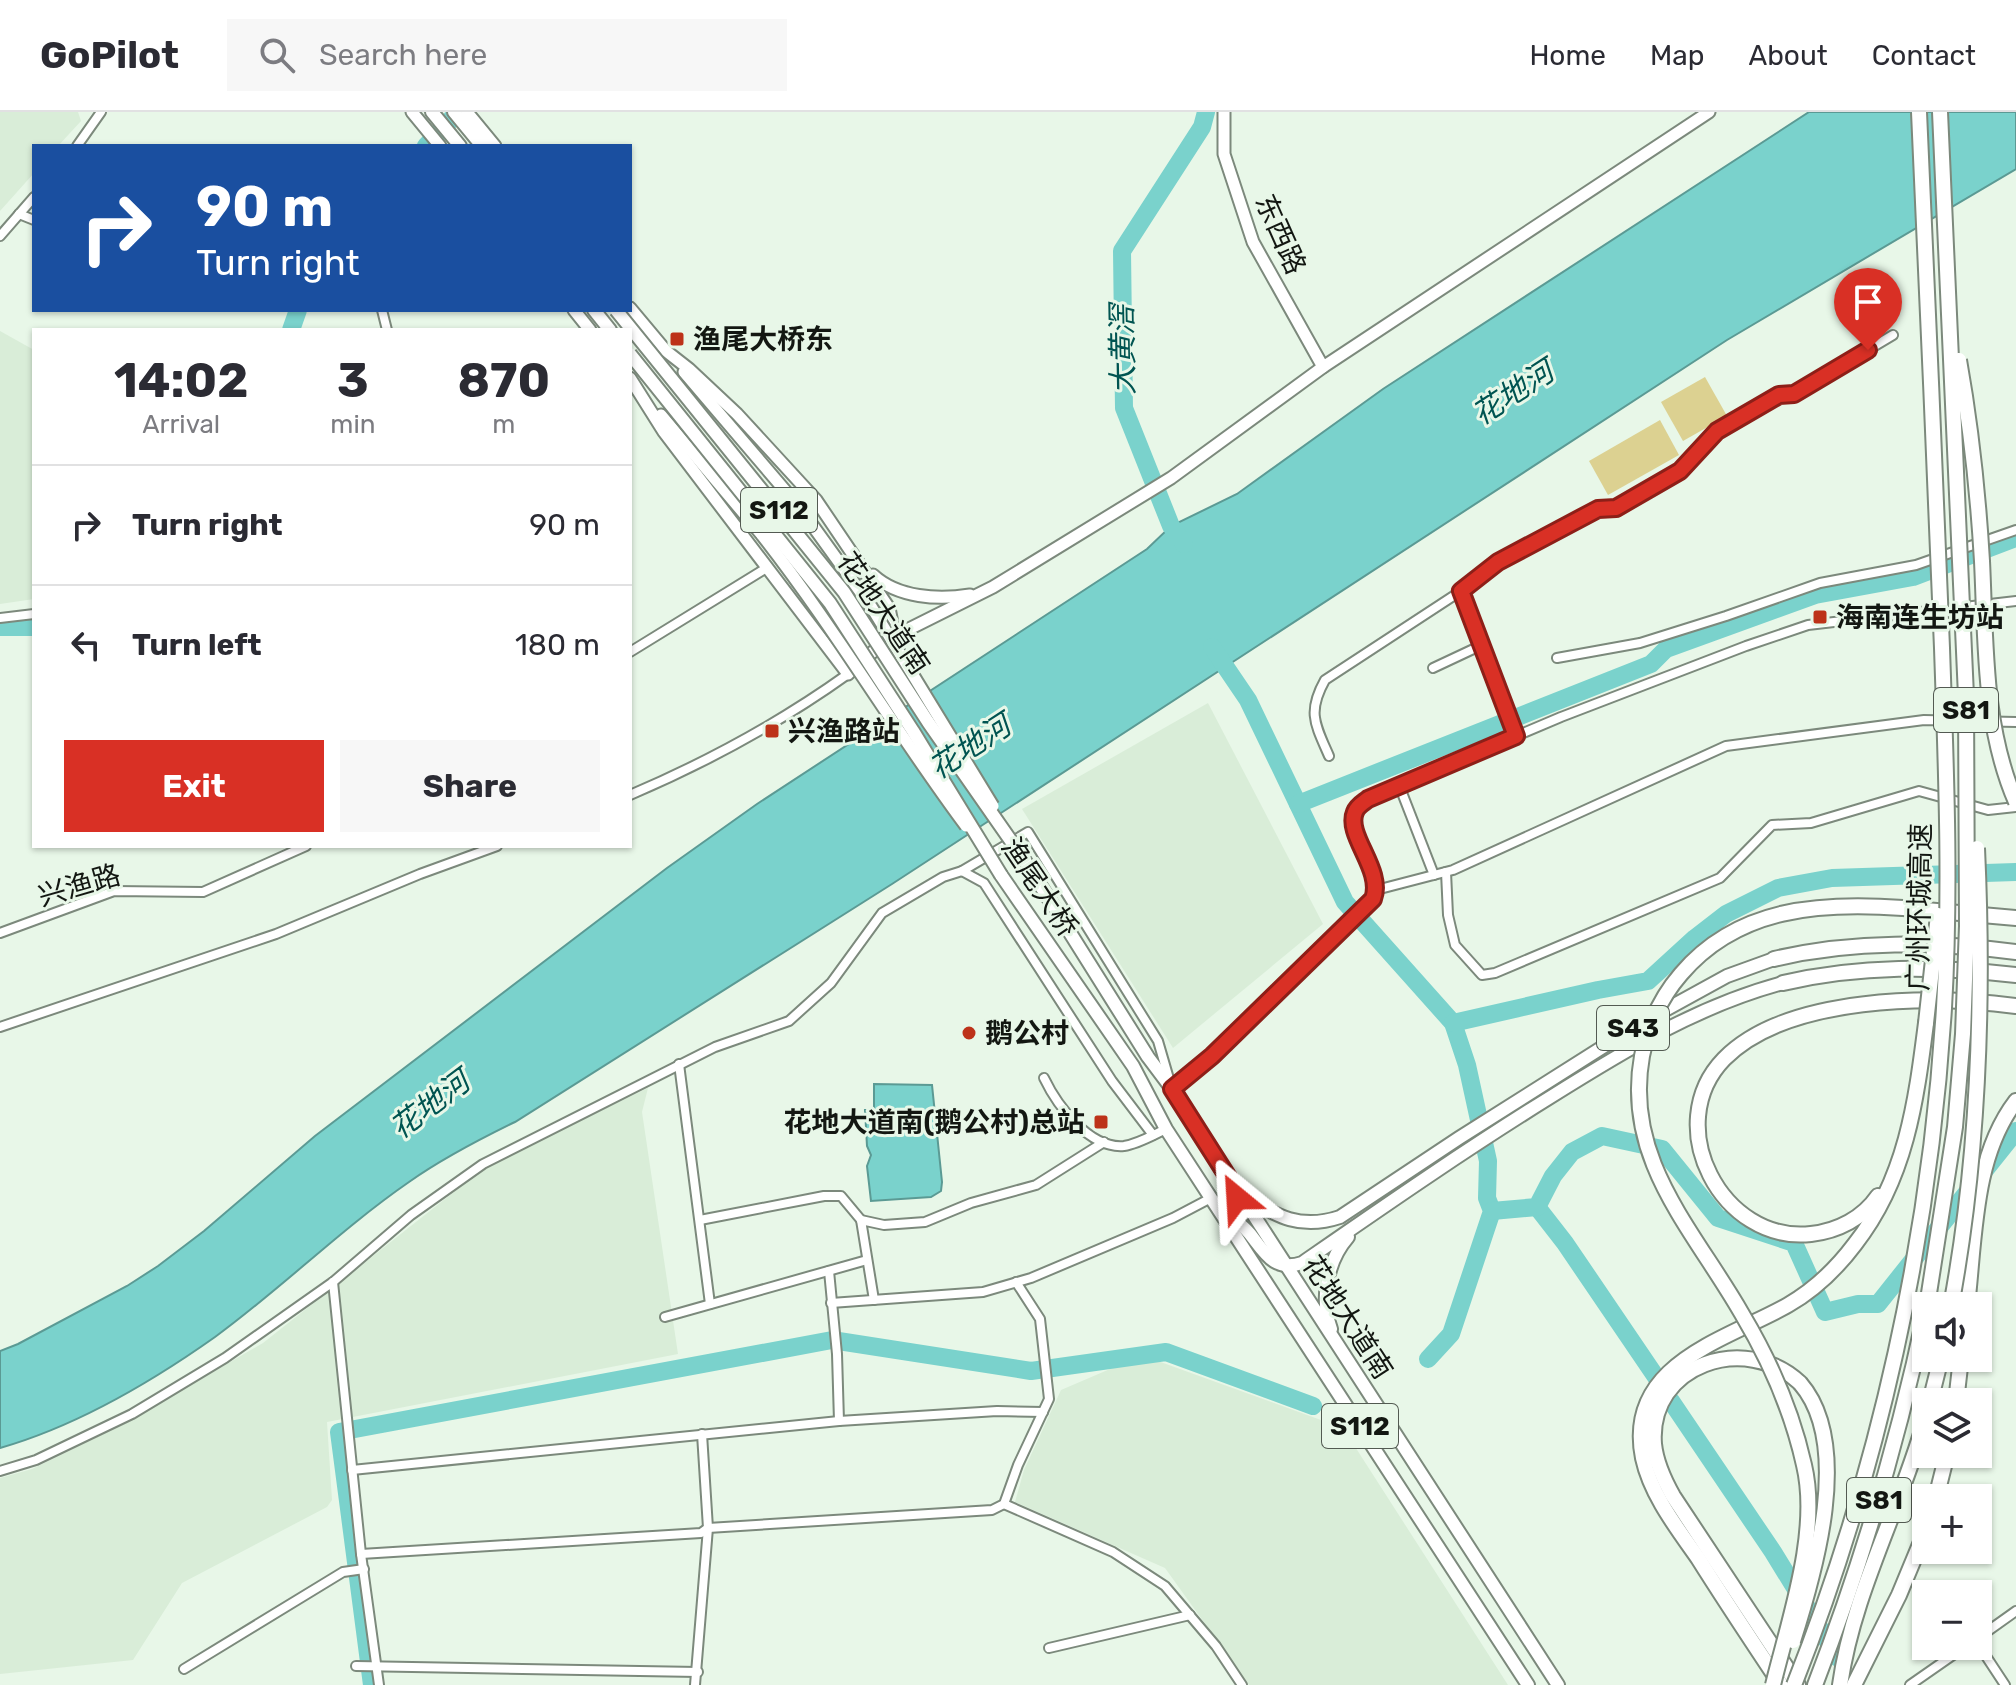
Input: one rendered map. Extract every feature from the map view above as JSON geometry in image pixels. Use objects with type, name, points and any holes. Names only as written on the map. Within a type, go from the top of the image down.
[{"type":"highway","name":"广州环城高速","points":[[1796,1685],[1838,1564],[1871,1453],[1889,1377],[1914,1255],[1931,1140],[1944,1007],[1947,783],[1919,112]]},
{"type":"highway","name":"广州环城高速","points":[[1929,1292],[1952,1149],[1963,1034],[1967,913],[1966,720],[1940,112]]},
{"type":"highway","points":[[1947,268],[1951,314],[1974,454],[1989,695],[1999,753],[2016,805]]},
{"type":"highway","points":[[1953,1292],[1969,1174],[1979,1012],[1977,855],[1966,720]]},
{"type":"highway","points":[[1777,1685],[1659,1498],[1645,1464],[1641,1436],[1644,1416],[1654,1392],[1676,1364],[1695,1351],[1786,1306],[1818,1284],[1863,1233],[1886,1194],[1903,1154],[1911,1124],[1926,1023],[1947,783]]},
{"type":"highway","points":[[1777,1685],[1805,1544],[1809,1505],[1806,1471],[1790,1415],[1768,1361],[1732,1295],[1669,1199],[1649,1156],[1639,1109],[1642,1059],[1651,1026],[1666,994],[1695,958],[1726,934],[1762,918],[1797,909],[1847,905],[2016,918]]},
{"type":"highway","name":"S43","points":[[1774,959],[1819,950],[1875,945],[1935,945],[2016,952]]},
{"type":"highway","name":"S43","points":[[1783,983],[1833,973],[1886,969],[1921,968],[2016,975]]},
{"type":"highway","points":[[1926,1023],[1915,1089],[1900,1145],[1877,1197],[1860,1215],[1842,1226],[1821,1232],[1799,1234],[1778,1231],[1759,1225],[1741,1213],[1713,1182],[1702,1159],[1698,1136],[1703,1094],[1710,1078],[1725,1059],[1756,1035],[1810,1015],[1871,1004],[1944,1000],[2016,1006]]},
{"type":"highway","points":[[1969,1292],[1984,1172],[1998,1129],[2016,1101]]},
{"type":"highway","points":[[1777,1685],[1813,1571],[1824,1507],[1824,1434],[1816,1407],[1800,1383],[1783,1370],[1754,1359],[1732,1358],[1705,1364],[1687,1373],[1669,1392],[1658,1414],[1654,1436],[1659,1466],[1673,1496],[1796,1685]]},
{"type":"highway","name":"广州环城高速","points":[[1815,1685],[1881,1491],[1912,1365]]},
{"type":"highway","points":[[1840,1685],[1850,1627],[1912,1463]]},
{"type":"highway","points":[[1854,1685],[1912,1564]]},
{"type":"main road","points":[[432,112],[458,144]]},
{"type":"main road","points":[[454,112],[480,144]]},
{"type":"main road","points":[[596,312],[608,328]]},
{"type":"main road","name":"花地大道南","points":[[618,312],[631,328]]},
{"type":"main road","name":"花地大道南","points":[[632,330],[825,566],[1025,861],[1148,1057],[1172,1089],[1558,1685]]},
{"type":"main road","name":"花地大道南","points":[[632,356],[812,578],[913,731]]},
{"type":"main road","name":"渔尾大桥","points":[[913,731],[1001,875],[1133,1066]]},
{"type":"main road","name":"S43","points":[[1238,1193],[1276,1215],[1304,1223],[1322,1223],[1340,1217],[1459,1138],[1679,1001],[1739,970],[1774,959]]},
{"type":"main road","name":"S43","points":[[1286,1266],[1302,1263],[1466,1151],[1609,1060],[1676,1024],[1730,1000],[1783,983]]},
{"type":"main road","name":"花地大道南","points":[[1133,1066],[1159,1132],[1213,1202],[1528,1685]]},
{"type":"main road","points":[[1213,1202],[1230,1209],[1236,1203],[1238,1193]]},
{"type":"main road","points":[[1213,1202],[1248,1231],[1265,1256],[1274,1263],[1286,1266]]},
{"type":"main road","points":[[1338,1347],[1329,1323],[1325,1292],[1339,1247],[1363,1223]]},
{"type":"street","points":[[78,144],[101,112]]},
{"type":"street","points":[[412,112],[438,144]]},
{"type":"street","points":[[467,112],[493,144]]},
{"type":"street","name":"东西路","points":[[1224,112],[1224,154],[1253,242],[1323,367]]},
{"type":"street","points":[[632,794],[748,736],[848,674],[884,644],[993,587],[1171,478],[1323,367],[1709,112]]},
{"type":"street","points":[[0,236],[32,199]]},
{"type":"street","points":[[19,214],[32,219]]},
{"type":"street","name":"花地大道南","points":[[632,310],[666,351],[708,386],[816,500],[891,615],[892,627],[884,644]]},
{"type":"street","points":[[576,312],[588,328]]},
{"type":"street","points":[[1329,756],[1317,728],[1313,700],[1325,680],[1461,591],[1498,562],[1598,509],[1616,508],[1680,471],[1717,431],[1779,395],[1794,394],[1893,335]]},
{"type":"street","points":[[666,351],[800,508],[880,620],[1025,861]]},
{"type":"street","points":[[632,381],[762,535],[810,599],[902,738],[1001,875]]},
{"type":"street","points":[[632,382],[664,432],[848,674]]},
{"type":"street","points":[[1557,658],[1640,643],[1820,583],[1916,565],[2016,530]]},
{"type":"street","points":[[859,563],[880,581],[909,594],[957,597],[993,587]]},
{"type":"street","points":[[632,651],[768,567]]},
{"type":"street","points":[[1461,591],[1515,731]]},
{"type":"street","points":[[1374,894],[1375,879],[1353,817],[1356,808],[1368,799],[1515,731],[1808,625],[2016,601]]},
{"type":"street","points":[[0,618],[32,614]]},
{"type":"street","points":[[1433,668],[1482,645]]},
{"type":"street","points":[[0,1471],[36,1460],[132,1414],[225,1358],[333,1282],[411,1215],[483,1164],[715,1047],[789,1021],[831,983],[882,913],[1028,832],[1158,1041],[1172,1089],[1212,1056],[1374,894],[1446,872],[1726,746],[1924,720],[2016,722]]},
{"type":"street","points":[[1399,785],[1434,875]]},
{"type":"street","points":[[1446,872],[1448,915],[1455,945],[1482,975],[1495,973],[1720,878],[1772,825],[1811,823],[1919,791],[1988,810],[2016,805]]},
{"type":"street","name":"兴渔路","points":[[0,933],[114,891],[203,892],[302,848]]},
{"type":"street","points":[[0,1027],[276,934],[492,848]]},
{"type":"street","points":[[962,871],[984,883],[1112,1081],[1159,1132],[1126,1146],[1104,1142],[1070,1118],[1054,1100],[1044,1078]]},
{"type":"street","points":[[679,1064],[710,1304]]},
{"type":"street","points":[[861,1220],[884,1225],[925,1222],[971,1203],[1036,1185],[1104,1142]]},
{"type":"street","points":[[700,1220],[841,1196],[861,1220],[874,1300]]},
{"type":"street","points":[[831,1303],[983,1292],[1016,1282],[1213,1202]]},
{"type":"street","points":[[665,1317],[867,1260]]},
{"type":"street","points":[[829,1271],[837,1354],[839,1421]]},
{"type":"street","points":[[333,1282],[361,1554],[379,1685]]},
{"type":"street","points":[[361,1554],[701,1533],[708,1528],[992,1510],[1004,1504],[1018,1465],[1049,1399],[1040,1319],[1016,1282]]},
{"type":"street","points":[[352,1470],[839,1421],[997,1411],[1043,1412]]},
{"type":"street","points":[[695,1685],[708,1528],[702,1434]]},
{"type":"street","points":[[1004,1504],[1113,1552],[1165,1586],[1216,1646],[1242,1685]]},
{"type":"street","points":[[184,1669],[343,1572],[364,1569]]},
{"type":"street","points":[[1992,1628],[2016,1611]]},
{"type":"street","points":[[1049,1648],[1190,1615]]},
{"type":"street","points":[[1910,1685],[1946,1660]]},
{"type":"street","points":[[1989,1660],[2005,1685]]},
{"type":"street","points":[[356,1666],[698,1672]]},
{"type":"shaded area","points":[[0,112],[78,112],[81,121],[60,144],[32,144],[32,175],[0,211]]},
{"type":"shaded area","points":[[0,331],[32,349],[32,599],[0,604]]},
{"type":"shaded area","points":[[1705,377],[1727,416],[1683,441],[1661,402]]},
{"type":"shaded area","points":[[1660,420],[1679,455],[1608,495],[1589,461]]},
{"type":"shaded area","points":[[1208,703],[1323,924],[1173,1048],[1022,809]]},
{"type":"shaded area","points":[[648,1088],[642,1112],[678,1354],[327,1422],[332,1500],[327,1507],[182,1583],[133,1660],[0,1674],[0,1478],[32,1469],[122,1425],[263,1343],[488,1165]]},
{"type":"shaded area","points":[[1155,1360],[1343,1428],[1508,1685],[1249,1685],[1165,1568],[1015,1502],[1024,1470],[1061,1390],[1124,1363]]},
{"type":"water","name":"花地河","points":[[1809,112],[2016,112],[2016,169],[1727,340],[892,884],[515,1122],[422,1173],[359,1219],[240,1318],[165,1371],[85,1415],[0,1448],[0,1351],[127,1286],[158,1266],[315,1136],[667,868],[757,804],[1147,549],[1171,526],[1237,494],[1383,389]]},
{"type":"water","points":[[874,1084],[932,1085],[942,1182],[941,1191],[931,1197],[871,1201],[867,1166],[871,1155],[867,1146],[865,1110],[874,1110]]},
{"type":"waterway","name":"大黄滘","points":[[1184,544],[1171,526],[1124,408],[1122,251],[1202,127],[1206,112]]},
{"type":"waterway","points":[[428,144],[457,113]]},
{"type":"waterway","points":[[292,328],[297,312]]},
{"type":"waterway","points":[[1298,804],[1651,664],[1666,649],[1815,595],[1913,577],[2016,538]]},
{"type":"waterway","points":[[0,627],[32,627]]},
{"type":"waterway","points":[[1212,647],[1248,700],[1345,902],[1453,1023],[1467,1065],[1488,1161],[1487,1198],[1492,1211],[1451,1334],[1428,1359]]},
{"type":"waterway","points":[[1453,1023],[1648,981],[1726,914],[1778,888],[1832,878],[2016,872]]},
{"type":"waterway","points":[[1492,1211],[1537,1207],[1553,1176],[1572,1152],[1602,1136],[1662,1149],[1718,1218],[1794,1243],[1825,1312],[1858,1304],[1878,1304],[2016,1131]]},
{"type":"waterway","points":[[1537,1207],[1656,1377]]},
{"type":"waterway","points":[[372,1685],[339,1432],[832,1340],[1031,1371],[1166,1352],[1313,1406]]},
{"type":"waterway","points":[[1671,1401],[1773,1552],[1838,1658]]},
{"type":"place","name":"渔尾大桥东","points":[[677,339]]},
{"type":"place","name":"海南连生坊站","points":[[1820,617]]},
{"type":"place","name":"兴渔路站","points":[[772,731]]},
{"type":"place","name":"鹅公村","points":[[969,1033]]},
{"type":"place","name":"花地大道南(鹅公村)总站","points":[[1101,1122]]},
{"type":"route","points":[[1237,1198],[1238,1193],[1172,1089],[1212,1056],[1373,899],[1375,879],[1356,829],[1353,817],[1356,808],[1368,799],[1516,736],[1461,591],[1498,562],[1598,509],[1616,508],[1680,471],[1717,431],[1779,395],[1794,394],[1868,350]]}]
